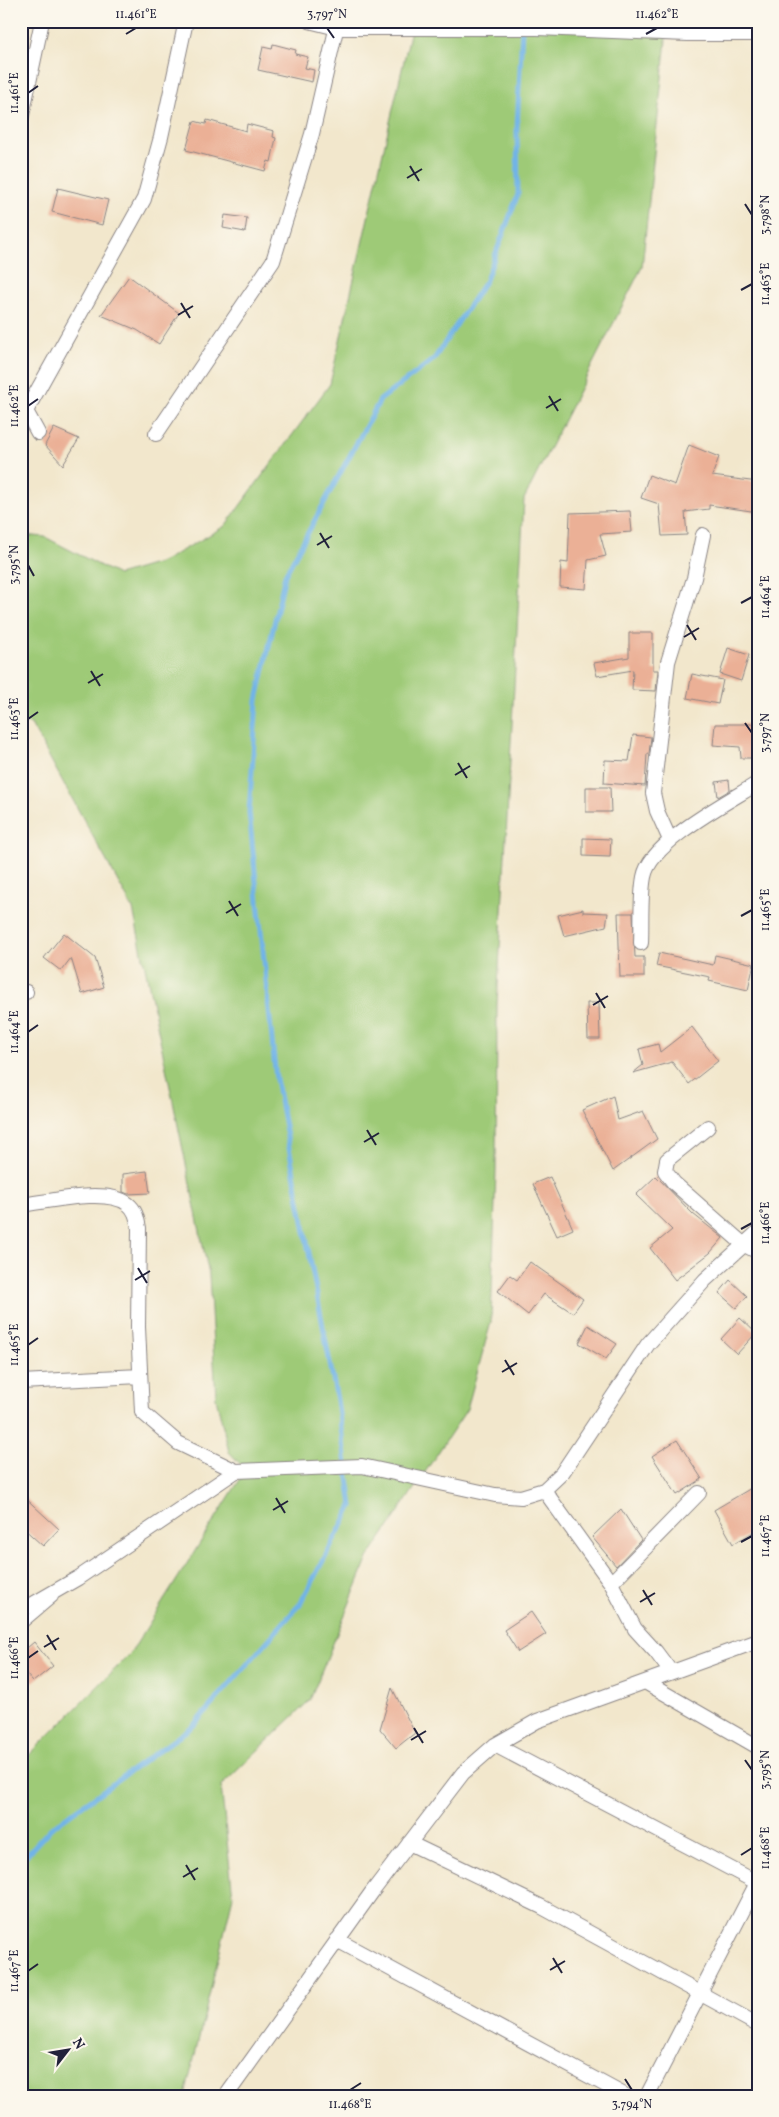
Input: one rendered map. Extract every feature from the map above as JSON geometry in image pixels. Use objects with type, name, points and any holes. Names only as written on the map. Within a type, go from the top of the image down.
[{"type":"street","points":[[21,120],[42,21]]},
{"type":"street","points":[[38,433],[26,411],[144,199],[161,137],[186,21]]},
{"type":"street","points":[[310,21],[337,25],[758,34]]},
{"type":"street","points":[[156,434],[273,261],[312,134],[337,25]]},
{"type":"street","points":[[670,840],[657,811],[653,793],[668,662],[694,578],[703,535]]},
{"type":"street","points":[[641,943],[644,876],[650,860],[670,840],[758,783]]},
{"type":"street","points":[[708,1127],[666,1160],[665,1171],[674,1183],[743,1244],[758,1252]]},
{"type":"street","points":[[21,1205],[110,1196],[128,1204],[136,1215],[139,1228],[142,1412],[178,1444],[236,1471],[362,1466],[495,1495],[521,1497],[544,1490],[562,1474],[648,1344],[705,1280],[758,1232]]},
{"type":"street","points":[[21,1382],[140,1376]]},
{"type":"street","points":[[21,1611],[78,1578],[236,1471]]},
{"type":"street","points":[[544,1490],[611,1583],[635,1629],[671,1672]]},
{"type":"street","points":[[611,1583],[699,1494]]},
{"type":"street","points":[[226,2096],[409,1843],[463,1773],[495,1745],[537,1721],[758,1641]]},
{"type":"street","points":[[645,1682],[758,1747]]},
{"type":"street","points":[[495,1745],[758,1882],[647,2096]]},
{"type":"street","points":[[409,1843],[542,1907],[758,2025]]},
{"type":"street","points":[[337,1940],[626,2096]]},
{"type":"lane","points":[[21,1626],[78,1578]]},
{"type":"green space","points":[[413,21],[668,21],[642,267],[524,499],[497,1005],[496,1170],[491,1322],[467,1409],[368,1558],[310,1700],[221,1786],[233,1896],[185,2096],[21,2096],[21,1763],[130,1654],[246,1470],[229,1452],[216,1398],[209,1275],[133,909],[31,724],[21,723],[21,535],[45,537],[118,575],[162,562],[225,526],[330,384]]},
{"type":"building","points":[[273,44],[296,50],[295,54],[308,57],[305,68],[314,70],[312,82],[258,70],[263,47],[272,49]]},
{"type":"building","points":[[207,120],[246,131],[247,124],[274,131],[273,137],[276,138],[271,162],[268,161],[265,171],[186,150],[194,121],[206,124]]},
{"type":"building","points":[[58,188],[108,200],[102,225],[52,212]]},
{"type":"building","points":[[225,215],[247,218],[245,232],[223,228]]},
{"type":"building","points":[[129,276],[179,313],[159,344],[137,330],[101,315]]},
{"type":"building","points":[[54,428],[79,439],[63,465],[45,445]]},
{"type":"building","points":[[689,445],[719,457],[712,476],[758,482],[758,512],[709,505],[709,509],[685,512],[687,535],[662,536],[659,504],[641,498],[649,475],[675,485]]},
{"type":"building","points":[[630,511],[632,532],[600,534],[606,556],[588,560],[586,589],[560,587],[561,562],[568,563],[570,513]]},
{"type":"building","points":[[629,633],[653,633],[653,670],[658,670],[656,691],[632,690],[633,670],[597,676],[594,663],[629,657]]},
{"type":"building","points":[[728,648],[749,655],[741,681],[720,674]]},
{"type":"building","points":[[692,674],[723,680],[718,704],[687,698]]},
{"type":"building","points":[[715,724],[758,724],[758,758],[741,758],[740,747],[713,745]]},
{"type":"building","points":[[633,735],[651,737],[649,754],[647,754],[645,786],[604,783],[605,760],[629,761]]},
{"type":"building","points":[[729,780],[730,790],[718,797],[716,782]]},
{"type":"building","points":[[586,787],[610,787],[611,812],[586,812]]},
{"type":"building","points":[[583,838],[611,839],[610,857],[583,856]]},
{"type":"building","points":[[583,909],[583,912],[608,913],[606,926],[564,936],[558,915]]},
{"type":"building","points":[[618,913],[633,913],[635,957],[644,957],[644,977],[620,977]]},
{"type":"building","points":[[64,933],[95,958],[104,987],[82,994],[71,958],[61,971],[44,958]]},
{"type":"building","points":[[659,953],[713,965],[715,955],[754,964],[748,990],[709,981],[710,977],[656,966]]},
{"type":"building","points":[[587,1003],[599,1003],[600,1039],[588,1039]]},
{"type":"building","points":[[692,1027],[718,1061],[689,1084],[672,1062],[633,1073],[643,1065],[639,1049],[658,1044],[660,1052]]},
{"type":"building","points":[[613,1096],[618,1120],[643,1111],[657,1139],[613,1171],[582,1110]]},
{"type":"building","points":[[147,1171],[150,1193],[128,1194],[123,1192],[123,1174]]},
{"type":"building","points":[[656,1176],[693,1214],[723,1238],[710,1253],[675,1280],[650,1248],[672,1230],[636,1195]]},
{"type":"building","points":[[550,1177],[573,1229],[557,1236],[533,1184]]},
{"type":"building","points":[[530,1262],[583,1299],[573,1313],[544,1294],[528,1315],[498,1291],[510,1275],[517,1280]]},
{"type":"building","points":[[730,1280],[747,1296],[736,1308],[719,1293]]},
{"type":"building","points":[[740,1318],[756,1333],[737,1354],[721,1339]]},
{"type":"building","points":[[588,1325],[617,1344],[606,1359],[579,1343]]},
{"type":"building","points":[[677,1440],[702,1479],[677,1495],[652,1456]]},
{"type":"building","points":[[758,1484],[758,1529],[733,1544],[714,1510]]},
{"type":"building","points":[[21,1494],[59,1529],[43,1546],[21,1526]]},
{"type":"building","points":[[621,1509],[641,1540],[616,1566],[592,1537]]},
{"type":"building","points":[[531,1612],[546,1634],[518,1652],[504,1630]]},
{"type":"building","points":[[34,1642],[53,1666],[33,1682],[21,1668],[21,1653]]},
{"type":"building","points":[[392,1688],[415,1733],[396,1748],[380,1729]]},
{"type":"waterway","points":[[21,1861],[51,1828],[193,1726],[300,1604],[352,1506],[337,1400],[276,1079],[249,812],[257,700],[285,575],[380,400],[434,359],[486,280],[518,194],[517,129],[522,29]]}]
